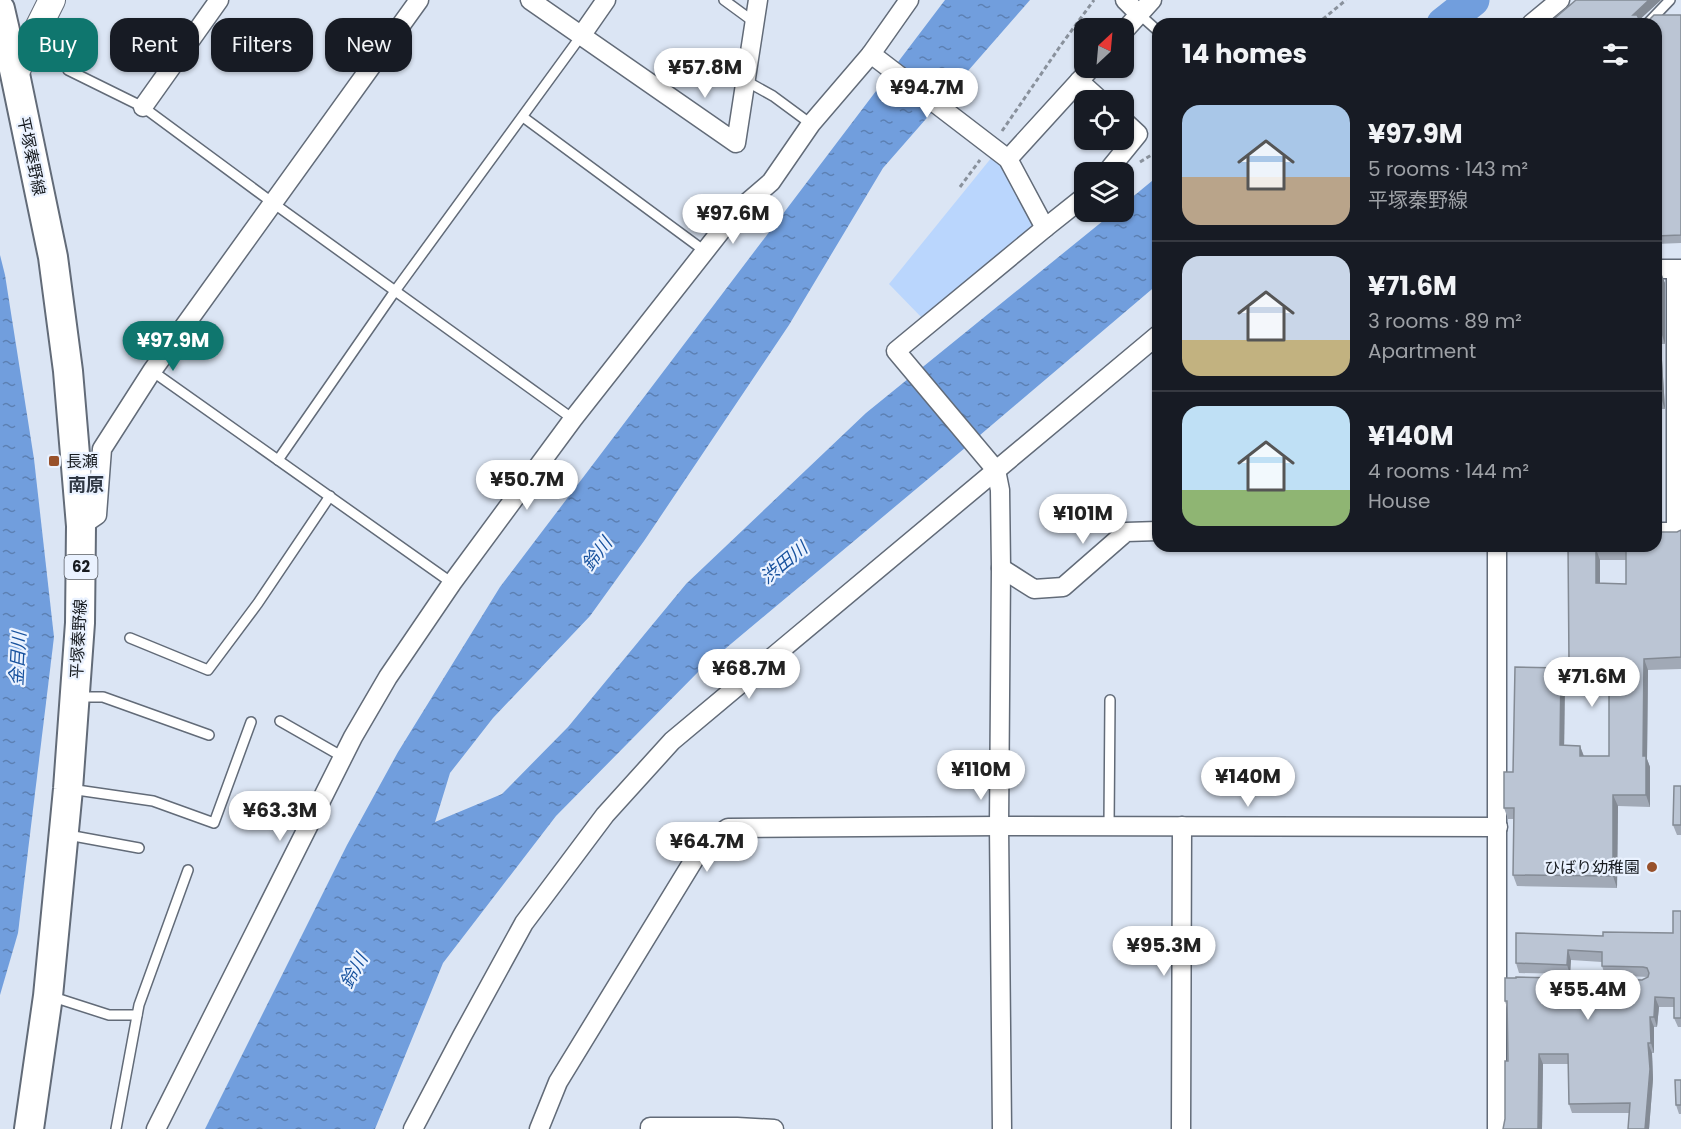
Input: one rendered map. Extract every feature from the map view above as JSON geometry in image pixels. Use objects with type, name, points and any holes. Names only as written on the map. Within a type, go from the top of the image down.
[{"type":"main road","name":"平塚秦野線","points":[[0,9],[54,269],[68,371],[81,526],[80,623],[68,789],[48,996],[29,1129]]},
{"type":"street","points":[[15,74],[52,0]]},
{"type":"street","points":[[143,107],[219,0]]},
{"type":"street","points":[[81,526],[97,514],[102,449],[152,371],[418,0]]},
{"type":"street","points":[[530,0],[736,143],[758,0]]},
{"type":"street","points":[[581,36],[606,0]]},
{"type":"street","points":[[156,1129],[352,737],[388,677],[452,583],[573,419],[735,213],[771,182],[812,124],[871,54],[909,0]]},
{"type":"street","points":[[1125,0],[1139,14]]},
{"type":"street","points":[[1134,20],[1152,0]]},
{"type":"street","points":[[1538,18],[1560,0]]},
{"type":"street","points":[[871,54],[1008,159],[1045,228]]},
{"type":"street","points":[[1008,159],[1082,78]]},
{"type":"street","points":[[1079,81],[1089,90]]},
{"type":"street","points":[[1115,162],[1125,150]]},
{"type":"street","points":[[1002,1129],[999,826],[1000,490],[996,470],[896,351],[1074,205]]},
{"type":"street","points":[[1662,269],[1678,269],[1678,532],[1662,532]]},
{"type":"street","points":[[413,1129],[524,923],[605,815],[672,741],[1152,340]]},
{"type":"street","points":[[1001,568],[1034,590],[1063,587],[1126,532],[1152,531]]},
{"type":"street","points":[[1497,552],[1498,827],[1503,980],[1497,1129]]},
{"type":"street","points":[[1181,1129],[1182,826]]},
{"type":"street","points":[[539,1129],[558,1083],[703,845],[728,828],[1498,827]]},
{"type":"street","points":[[650,1129],[651,1127],[737,1127],[774,1129]]},
{"type":"lane","points":[[724,0],[754,22]]},
{"type":"lane","points":[[1653,18],[1670,0]]},
{"type":"lane","points":[[1139,14],[1152,26]]},
{"type":"lane","points":[[278,460],[395,291],[581,36]]},
{"type":"lane","points":[[72,72],[143,107],[573,419]]},
{"type":"lane","points":[[746,81],[773,96],[812,124]]},
{"type":"lane","points":[[523,117],[706,252]]},
{"type":"lane","points":[[152,371],[452,583]]},
{"type":"lane","points":[[130,638],[208,670],[258,603],[330,496]]},
{"type":"lane","points":[[75,697],[103,697],[209,735]]},
{"type":"lane","points":[[1109,826],[1110,700]]},
{"type":"lane","points":[[280,721],[343,757]]},
{"type":"lane","points":[[68,789],[153,801],[214,824],[251,722]]},
{"type":"lane","points":[[63,834],[139,848]]},
{"type":"lane","points":[[116,1129],[139,1005],[188,870]]},
{"type":"lane","points":[[48,996],[109,1015],[137,1015]]},
{"type":"path","points":[[960,187],[986,141],[1094,0]]},
{"type":"path","points":[[1324,18],[1347,0]]},
{"type":"shaded area","points":[[992,157],[1012,176],[1033,228],[923,319],[889,284]]},
{"type":"water","name":"鈴川","points":[[945,0],[1030,0],[883,168],[789,325],[644,541],[590,616],[493,718],[450,773],[435,822],[502,794],[568,727],[686,584],[866,413],[1102,222],[1134,222],[1134,196],[1152,181],[1152,289],[701,669],[556,816],[443,963],[375,1129],[205,1129],[347,845],[398,752],[500,587]]},
{"type":"water","name":"金目川","points":[[0,255],[34,459],[54,637],[18,933],[0,995]]},
{"type":"building","points":[[1576,0],[1649,0],[1633,15],[1637,15],[1638,18],[1555,18]]},
{"type":"building","points":[[1654,15],[1681,15],[1681,235],[1662,236],[1662,18],[1651,18]]},
{"type":"building","points":[[1681,530],[1681,657],[1644,659],[1643,756],[1646,756],[1646,795],[1613,795],[1613,876],[1513,875],[1514,808],[1504,808],[1504,772],[1513,772],[1515,667],[1561,668],[1560,745],[1580,746],[1580,756],[1609,756],[1609,662],[1569,662],[1568,552],[1596,552],[1596,583],[1626,584],[1626,552],[1662,552],[1662,532]]},
{"type":"building","points":[[1674,786],[1681,786],[1681,825],[1673,825]]},
{"type":"building","points":[[1673,911],[1681,911],[1681,1018],[1674,1018],[1674,998],[1655,997],[1654,1017],[1650,1017],[1651,1043],[1648,1043],[1650,1069],[1645,1129],[1628,1129],[1630,1103],[1569,1104],[1568,1054],[1539,1054],[1538,1129],[1503,1129],[1505,1061],[1508,1061],[1505,978],[1642,980],[1648,977],[1649,973],[1647,968],[1643,967],[1602,966],[1602,952],[1568,950],[1567,965],[1516,963],[1516,933],[1603,936],[1603,932],[1673,933]]},
{"type":"building","points":[[1675,1080],[1681,1080],[1681,1105],[1676,1105]]},
{"type":"waterway","name":"渋田川","points":[[1450,18],[1473,0]]},
{"type":"place","name":"長瀬","points":[[54,461]]},
{"type":"place","name":"ひばり幼稚園","points":[[1652,867]]},
{"type":"district","name":"南原","points":[[86,485]]}]
